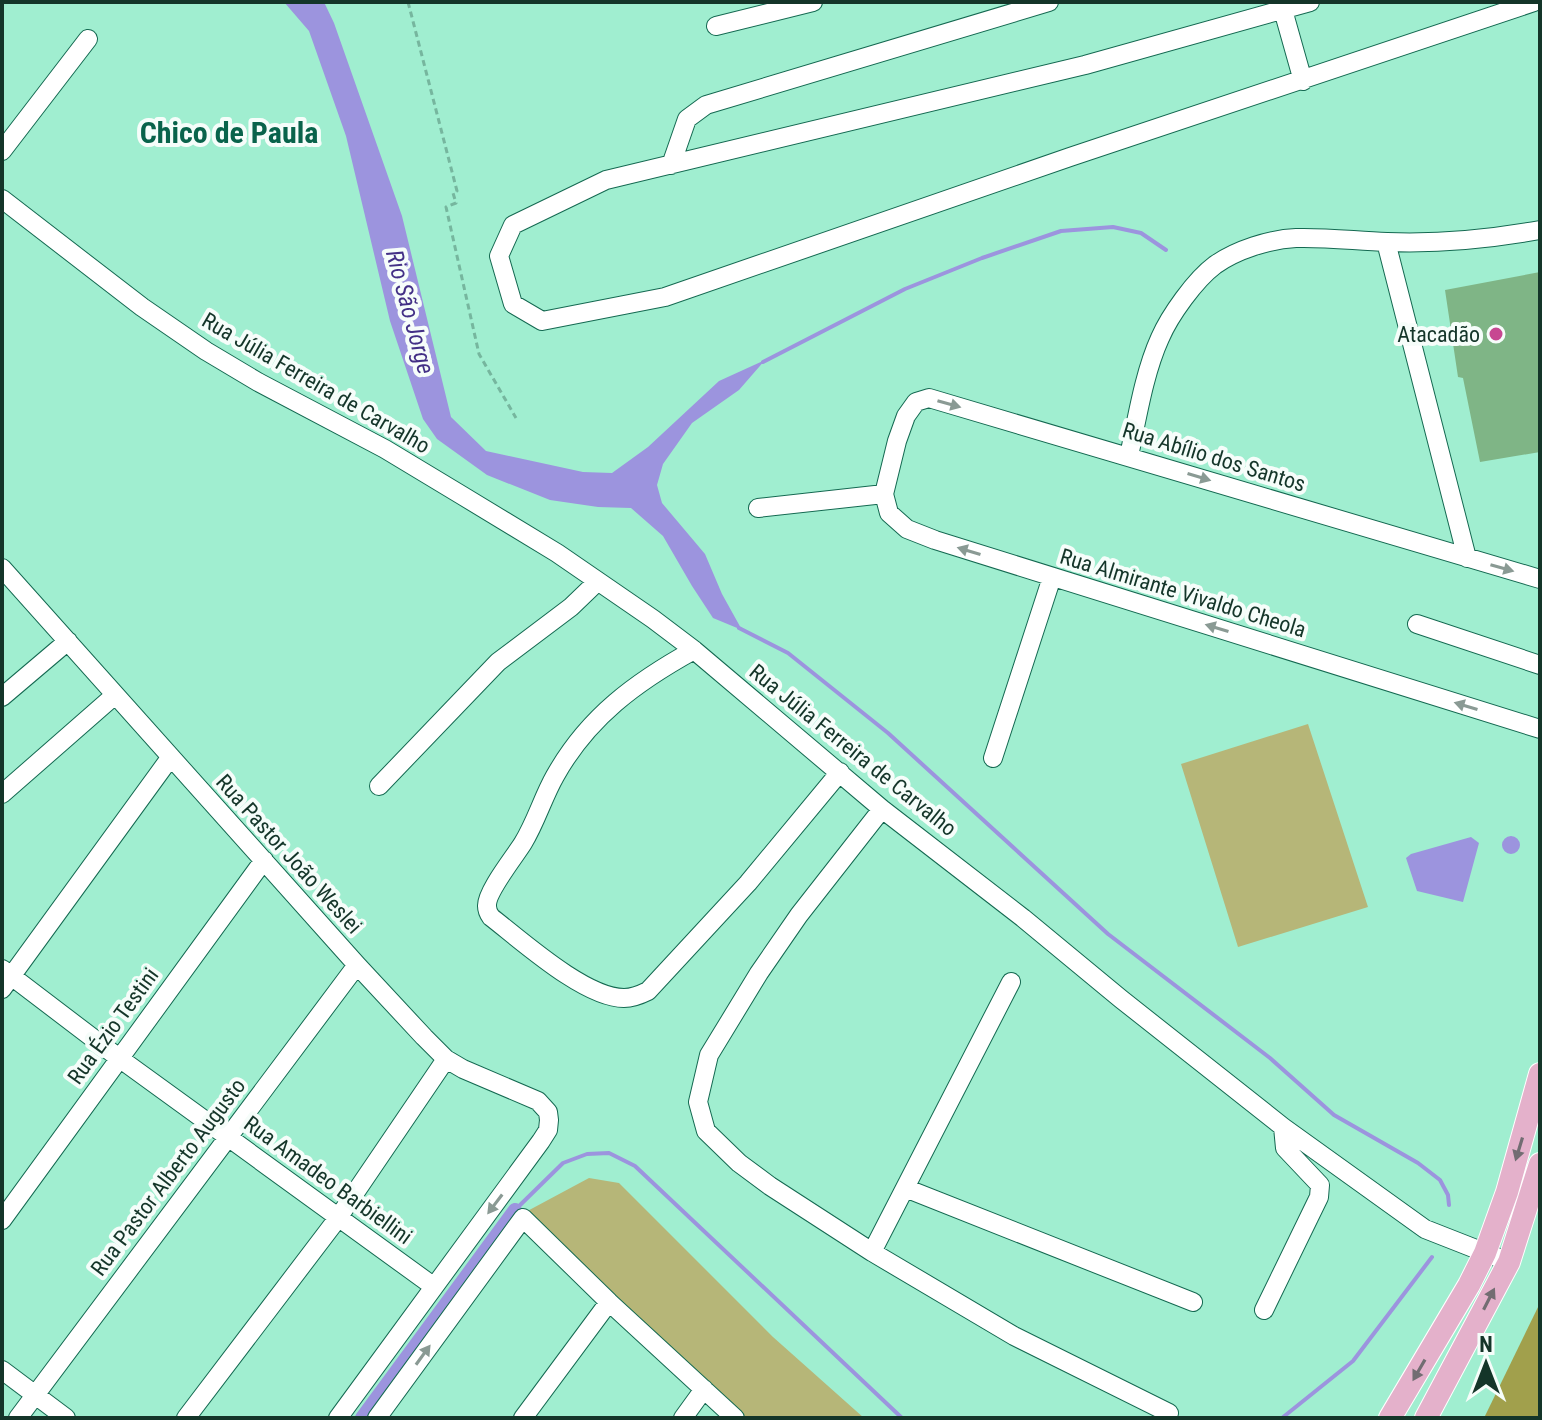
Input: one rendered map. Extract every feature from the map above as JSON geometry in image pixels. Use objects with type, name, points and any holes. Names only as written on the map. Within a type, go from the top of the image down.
[{"type":"main road","points":[[1390,1418],[1485,1253],[1540,1074]]},
{"type":"main road","points":[[1426,1418],[1509,1262],[1540,1164]]},
{"type":"street","points":[[716,26],[813,2]]},
{"type":"street","points":[[671,165],[687,119],[706,105],[1049,2]]},
{"type":"street","points":[[1310,2],[1085,65],[606,180],[513,225],[499,256],[513,304],[542,321],[665,297],[1534,2]]},
{"type":"street","points":[[1283,10],[1303,81]]},
{"type":"street","points":[[2,151],[88,39]]},
{"type":"street","name":"Rua Júlia Ferreira de Carvalho","points":[[2,199],[142,307],[206,351],[398,457],[598,581],[694,650],[882,809],[1283,1127],[1425,1229],[1509,1262]]},
{"type":"street","points":[[1129,456],[1160,338],[1182,300],[1215,265],[1253,245],[1292,238],[1460,241],[1540,230]]},
{"type":"street","points":[[1386,242],[1467,558]]},
{"type":"street","name":"Rua Abílio dos Santos","points":[[884,494],[906,416],[916,402],[929,398],[1540,579]]},
{"type":"street","points":[[758,508],[884,494]]},
{"type":"street","name":"Rua Almirante Vivaldo Cheola","points":[[884,494],[889,513],[907,529],[935,540],[1540,729]]},
{"type":"street","name":"Rua Pastor João Weslei","points":[[2,568],[357,965],[446,1059],[538,1101],[548,1112],[548,1130],[541,1141],[433,1286]]},
{"type":"street","points":[[993,758],[1052,577]]},
{"type":"street","points":[[379,786],[498,662],[571,607],[598,581]]},
{"type":"street","points":[[1417,624],[1540,665]]},
{"type":"street","points":[[2,697],[68,641]]},
{"type":"street","points":[[694,650],[657,671],[608,707],[566,757],[525,839],[488,896],[486,908],[491,917],[565,973],[600,993],[621,998],[634,997],[648,991],[738,894],[840,772]]},
{"type":"street","points":[[2,794],[115,695]]},
{"type":"street","points":[[5,978],[170,758]]},
{"type":"street","points":[[882,809],[799,915],[709,1055],[698,1102],[706,1131],[739,1163],[770,1186],[872,1252],[1014,1336],[1169,1413]]},
{"type":"street","name":"Rua Ézio Testini","points":[[2,1220],[264,860]]},
{"type":"street","name":"Rua Pastor Alberto Augusto","points":[[18,1418],[357,965]]},
{"type":"street","name":"Rua Amadeo Barbiellini","points":[[5,978],[433,1286]]},
{"type":"street","points":[[872,1252],[1011,982]]},
{"type":"street","points":[[186,1418],[338,1218],[446,1059]]},
{"type":"street","points":[[1264,1310],[1319,1197],[1320,1185],[1285,1148],[1283,1127]]},
{"type":"street","points":[[905,1188],[1193,1302]]},
{"type":"street","points":[[383,1416],[523,1218],[735,1418]]},
{"type":"street","points":[[338,1418],[433,1286]]},
{"type":"street","points":[[523,1418],[609,1302]]},
{"type":"street","points":[[2,1370],[66,1418]]},
{"type":"street","points":[[683,1418],[704,1389]]},
{"type":"path","points":[[408,2],[457,191],[453,193],[456,203],[446,207],[479,354],[516,418]]},
{"type":"shaded area","points":[[1308,724],[1368,907],[1238,947],[1181,764]]},
{"type":"shaded area","points":[[589,1178],[619,1183],[773,1337],[864,1418],[735,1418],[520,1215]]},
{"type":"shaded area","points":[[1540,1303],[1540,1418],[1484,1418]]},
{"type":"water","name":"Rio São Jorge","points":[[284,2],[324,2],[334,23],[402,216],[451,417],[486,451],[583,472],[612,473],[648,447],[719,381],[765,360],[739,390],[692,423],[663,464],[657,485],[662,503],[705,554],[742,630],[713,618],[663,536],[631,508],[550,500],[487,475],[437,439],[423,419],[390,321],[346,136],[309,31]]},
{"type":"water","points":[[1507,836],[1515,836],[1520,845],[1518,852],[1507,854],[1502,849],[1502,841]]},
{"type":"water","points":[[1471,837],[1479,843],[1463,902],[1417,891],[1406,858]]},
{"type":"building","name":"Atacadão","points":[[1540,272],[1540,452],[1480,462],[1463,378],[1458,377],[1445,290]]},
{"type":"waterway","points":[[763,362],[905,289],[1061,231],[1113,227],[1141,233],[1166,250]]},
{"type":"waterway","points":[[739,628],[788,653],[888,733],[1108,934],[1270,1058],[1334,1115],[1418,1163],[1440,1180],[1448,1195],[1449,1205]]},
{"type":"waterway","points":[[515,1210],[563,1163],[587,1154],[609,1153],[635,1166],[902,1418]]},
{"type":"waterway","points":[[362,1418],[515,1210]]},
{"type":"waterway","points":[[1282,1418],[1353,1361],[1432,1257]]},
{"type":"place","name":"Atacadão","points":[[1496,334]]},
{"type":"district","name":"Chico de Paula","points":[[229,132]]}]
